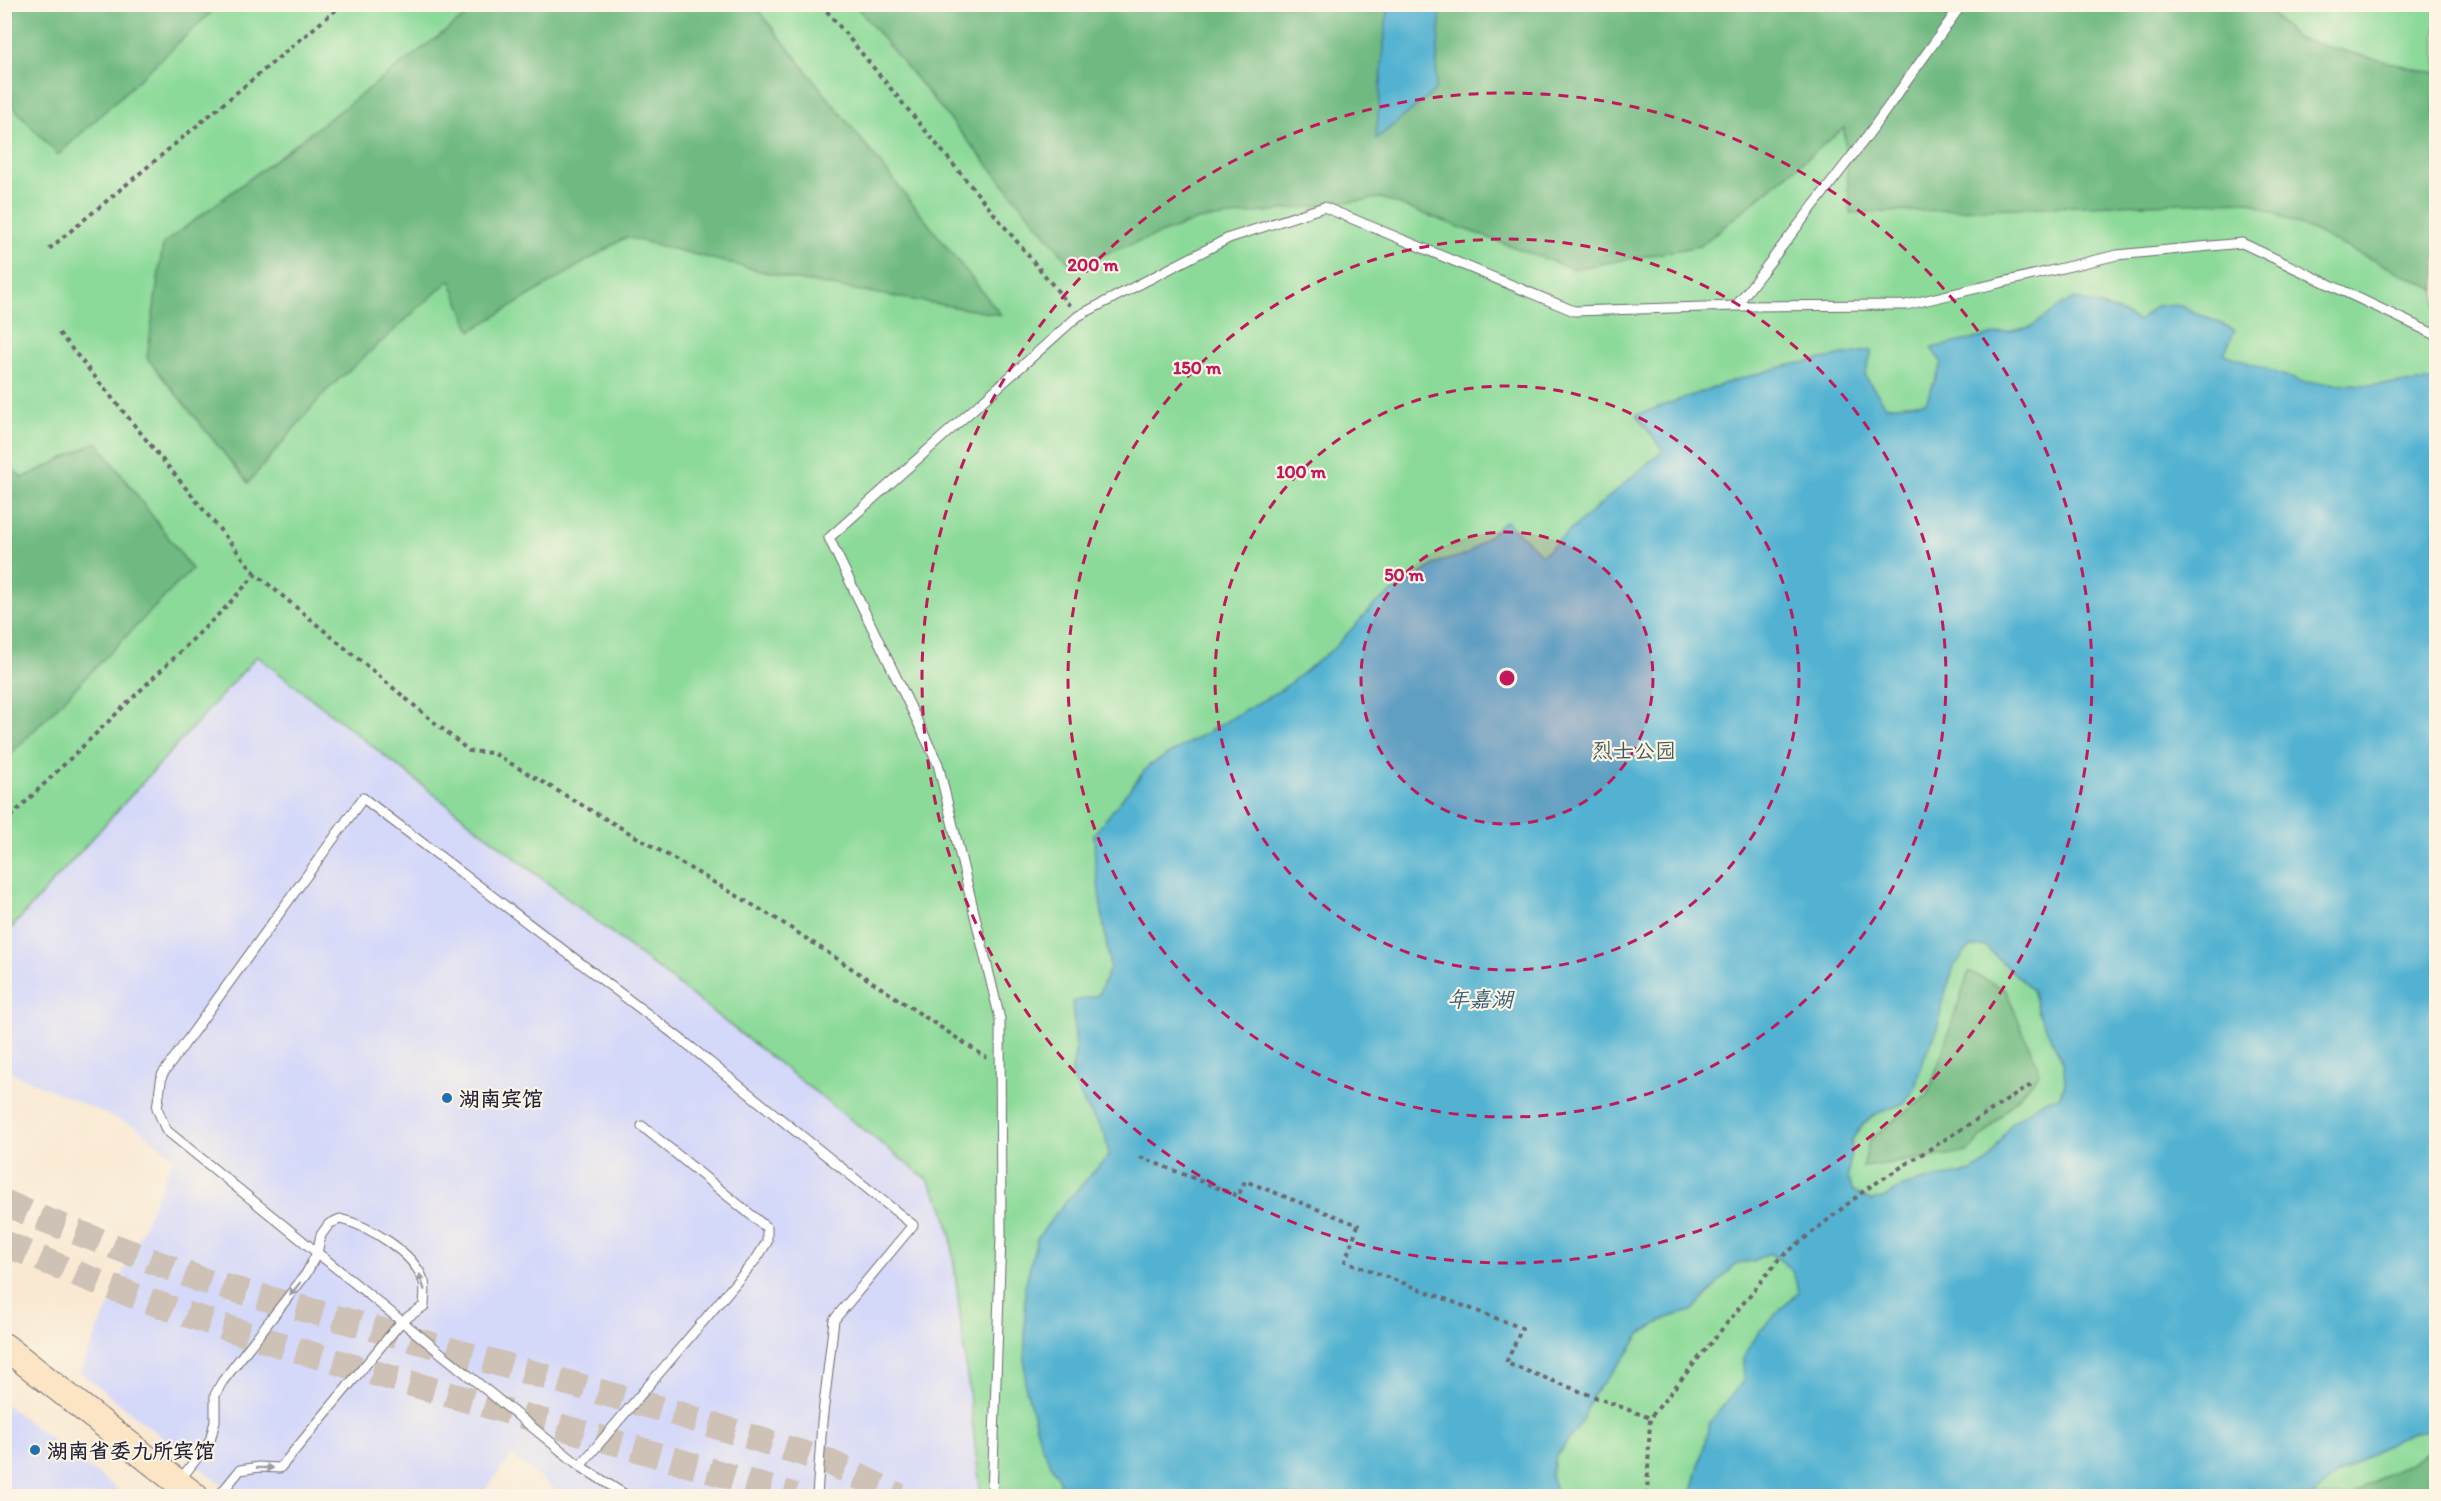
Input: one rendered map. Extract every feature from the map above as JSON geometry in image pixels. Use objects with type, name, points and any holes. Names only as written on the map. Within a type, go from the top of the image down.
[{"type":"street","points":[[4,1346],[179,1492]]},
{"type":"street","points":[[4,1363],[179,1492]]},
{"type":"lane","points":[[1736,306],[1865,139],[1962,4]]},
{"type":"lane","points":[[992,1497],[1001,1236],[1000,1018],[938,764],[829,538],[1078,316],[1229,238],[1324,207],[1574,311],[1736,306],[1906,305],[2117,255],[2242,243],[2436,335]]},
{"type":"lane","points":[[627,1497],[580,1466],[166,1130],[157,1108],[162,1075],[363,798],[687,1044],[913,1225],[834,1320],[822,1422],[817,1497]]},
{"type":"lane","points":[[580,1466],[757,1258],[767,1242],[767,1228],[642,1126]]},
{"type":"lane","points":[[179,1492],[210,1441],[215,1420],[215,1395],[222,1382],[306,1274],[317,1253],[321,1235],[329,1224],[340,1219],[360,1224],[389,1242],[415,1265],[425,1284],[424,1306],[402,1321],[280,1468],[260,1467],[240,1470],[219,1497]]},
{"type":"path","points":[[49,249],[343,4]]},
{"type":"path","points":[[821,4],[1078,316]]},
{"type":"path","points":[[59,333],[256,574],[469,752],[493,753],[780,921],[1001,1066]]},
{"type":"path","points":[[4,823],[224,609],[256,574]]},
{"type":"path","points":[[1647,1497],[1650,1418],[1779,1259],[1864,1190],[2031,1085]]},
{"type":"path","points":[[1140,1158],[1238,1196],[1245,1181],[1358,1225],[1345,1260],[1522,1328],[1506,1363],[1650,1418]]},
{"type":"shaded area","name":"湖南宾馆","points":[[257,656],[928,1180],[944,1208],[951,1237],[981,1496],[573,1496],[555,1490],[512,1456],[480,1496],[236,1496],[80,1372],[174,1157],[136,1127],[5,1070],[5,935]]},
{"type":"shaded area","name":"湖南省委九所宾馆","points":[[5,1404],[126,1496],[5,1496]]},
{"type":"green space","points":[[5,4],[219,5],[58,155],[5,98]]},
{"type":"green space","name":"烈士公园","points":[[5,5],[2436,5],[2436,1496],[981,1496],[951,1237],[944,1208],[928,1180],[257,656],[5,935]]},
{"type":"green space","points":[[480,5],[754,5],[1001,315],[792,279],[626,237],[471,331],[450,280],[325,392],[248,483],[147,358],[163,244]]},
{"type":"green space","points":[[855,5],[2263,5],[2297,39],[2436,74],[2436,290],[2249,201],[1850,213],[1844,128],[1700,246],[1573,269],[1381,198],[1198,220],[1072,266]]},
{"type":"green space","points":[[97,442],[192,569],[5,760],[5,464],[23,478]]},
{"type":"green space","points":[[1969,971],[2006,990],[2040,1073],[1968,1152],[1863,1167],[1870,1139],[1928,1095]]},
{"type":"green space","points":[[2435,1448],[2436,1496],[2350,1496]]},
{"type":"water","points":[[1390,5],[1441,5],[1435,91],[1376,139],[1386,22]]},
{"type":"water","name":"年嘉湖","points":[[2073,298],[2118,311],[2139,321],[2155,306],[2176,304],[2235,330],[2224,354],[2302,382],[2370,385],[2436,381],[2436,1430],[2411,1433],[2386,1445],[2331,1480],[2314,1496],[1691,1496],[1710,1422],[1743,1381],[1744,1357],[1758,1333],[1798,1292],[1793,1272],[1781,1260],[1769,1253],[1753,1261],[1737,1263],[1692,1311],[1667,1318],[1640,1334],[1629,1352],[1592,1396],[1583,1420],[1556,1457],[1551,1476],[1558,1496],[1063,1496],[1059,1481],[1041,1445],[1025,1385],[1025,1286],[1037,1239],[1056,1213],[1109,1155],[1105,1134],[1085,1105],[1071,1075],[1076,1048],[1072,1002],[1098,995],[1110,968],[1095,864],[1094,834],[1148,766],[1281,690],[1334,648],[1376,603],[1439,562],[1466,555],[1506,521],[1542,555],[1663,450],[1636,415],[1729,382],[1789,365],[1872,350],[1865,376],[1886,406],[1926,402],[1942,363],[1931,348],[2030,327]],"holes":[[[1985,946],[2032,990],[2038,1012],[2064,1065],[2065,1085],[2057,1098],[2045,1100],[2011,1123],[1988,1162],[1971,1172],[1903,1186],[1885,1197],[1872,1201],[1853,1191],[1848,1178],[1852,1140],[1862,1125],[1876,1114],[1905,1103],[1915,1088],[1922,1062],[1937,1031],[1942,1003],[1954,966],[1969,948]]]},
{"type":"tunnel","points":[[4,1202],[204,1281],[665,1410],[827,1461],[899,1496]]},
{"type":"tunnel","points":[[4,1243],[112,1288],[223,1326],[795,1496]]},
{"type":"place","name":"湖南宾馆","points":[[447,1098]]},
{"type":"place","name":"湖南省委九所宾馆","points":[[35,1450]]}]
